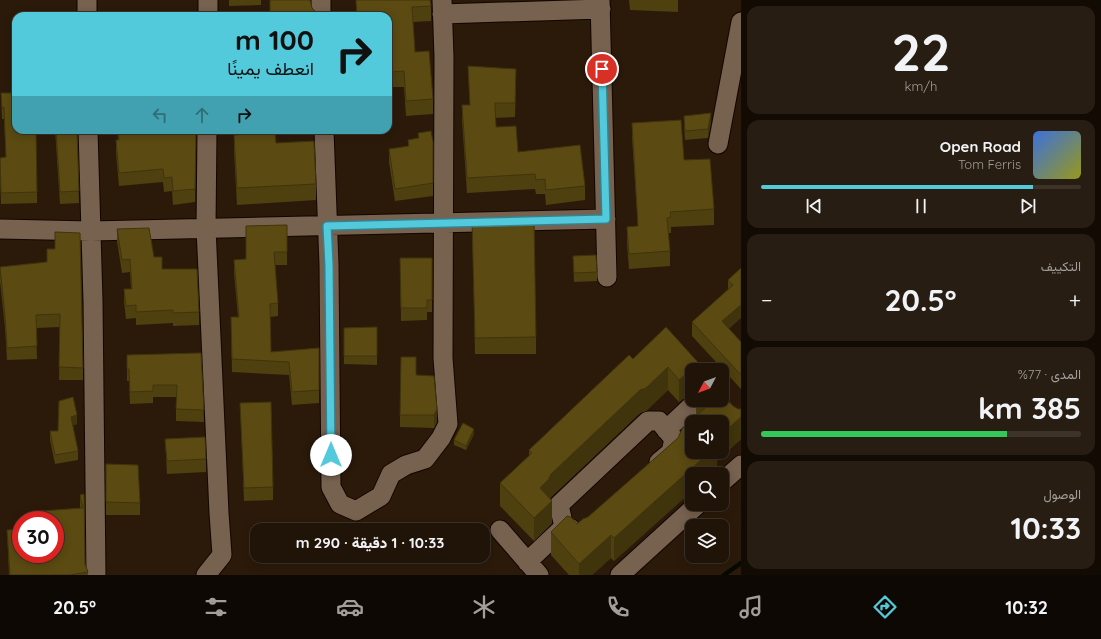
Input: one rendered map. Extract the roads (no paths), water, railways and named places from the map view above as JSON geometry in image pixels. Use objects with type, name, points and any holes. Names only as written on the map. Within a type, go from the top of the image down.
[{"type":"street","points":[[87,0],[87,12]]},
{"type":"street","points":[[208,0],[208,12]]},
{"type":"street","points":[[321,0],[321,12]]},
{"type":"street","points":[[324,134],[329,265],[331,487],[340,504],[356,511],[381,496],[391,474],[406,465],[425,459],[442,438],[448,424],[443,358],[444,58],[442,7],[600,4],[607,277]]},
{"type":"street","points":[[718,144],[741,22]]},
{"type":"street","points":[[88,134],[96,575]]},
{"type":"street","points":[[206,575],[222,555],[206,228],[207,134]]},
{"type":"street","points":[[0,229],[91,231],[606,219]]},
{"type":"street","points":[[666,430],[691,407]]},
{"type":"street","points":[[500,530],[533,568],[564,527],[559,505],[648,421],[658,421],[674,439],[671,452],[647,473]]},
{"type":"street","points":[[729,476],[741,465]]},
{"type":"street","points":[[620,575],[690,511]]},
{"type":"street","points":[[564,527],[581,531],[587,525]]},
{"type":"waterway","points":[[724,575],[741,563]]}]
